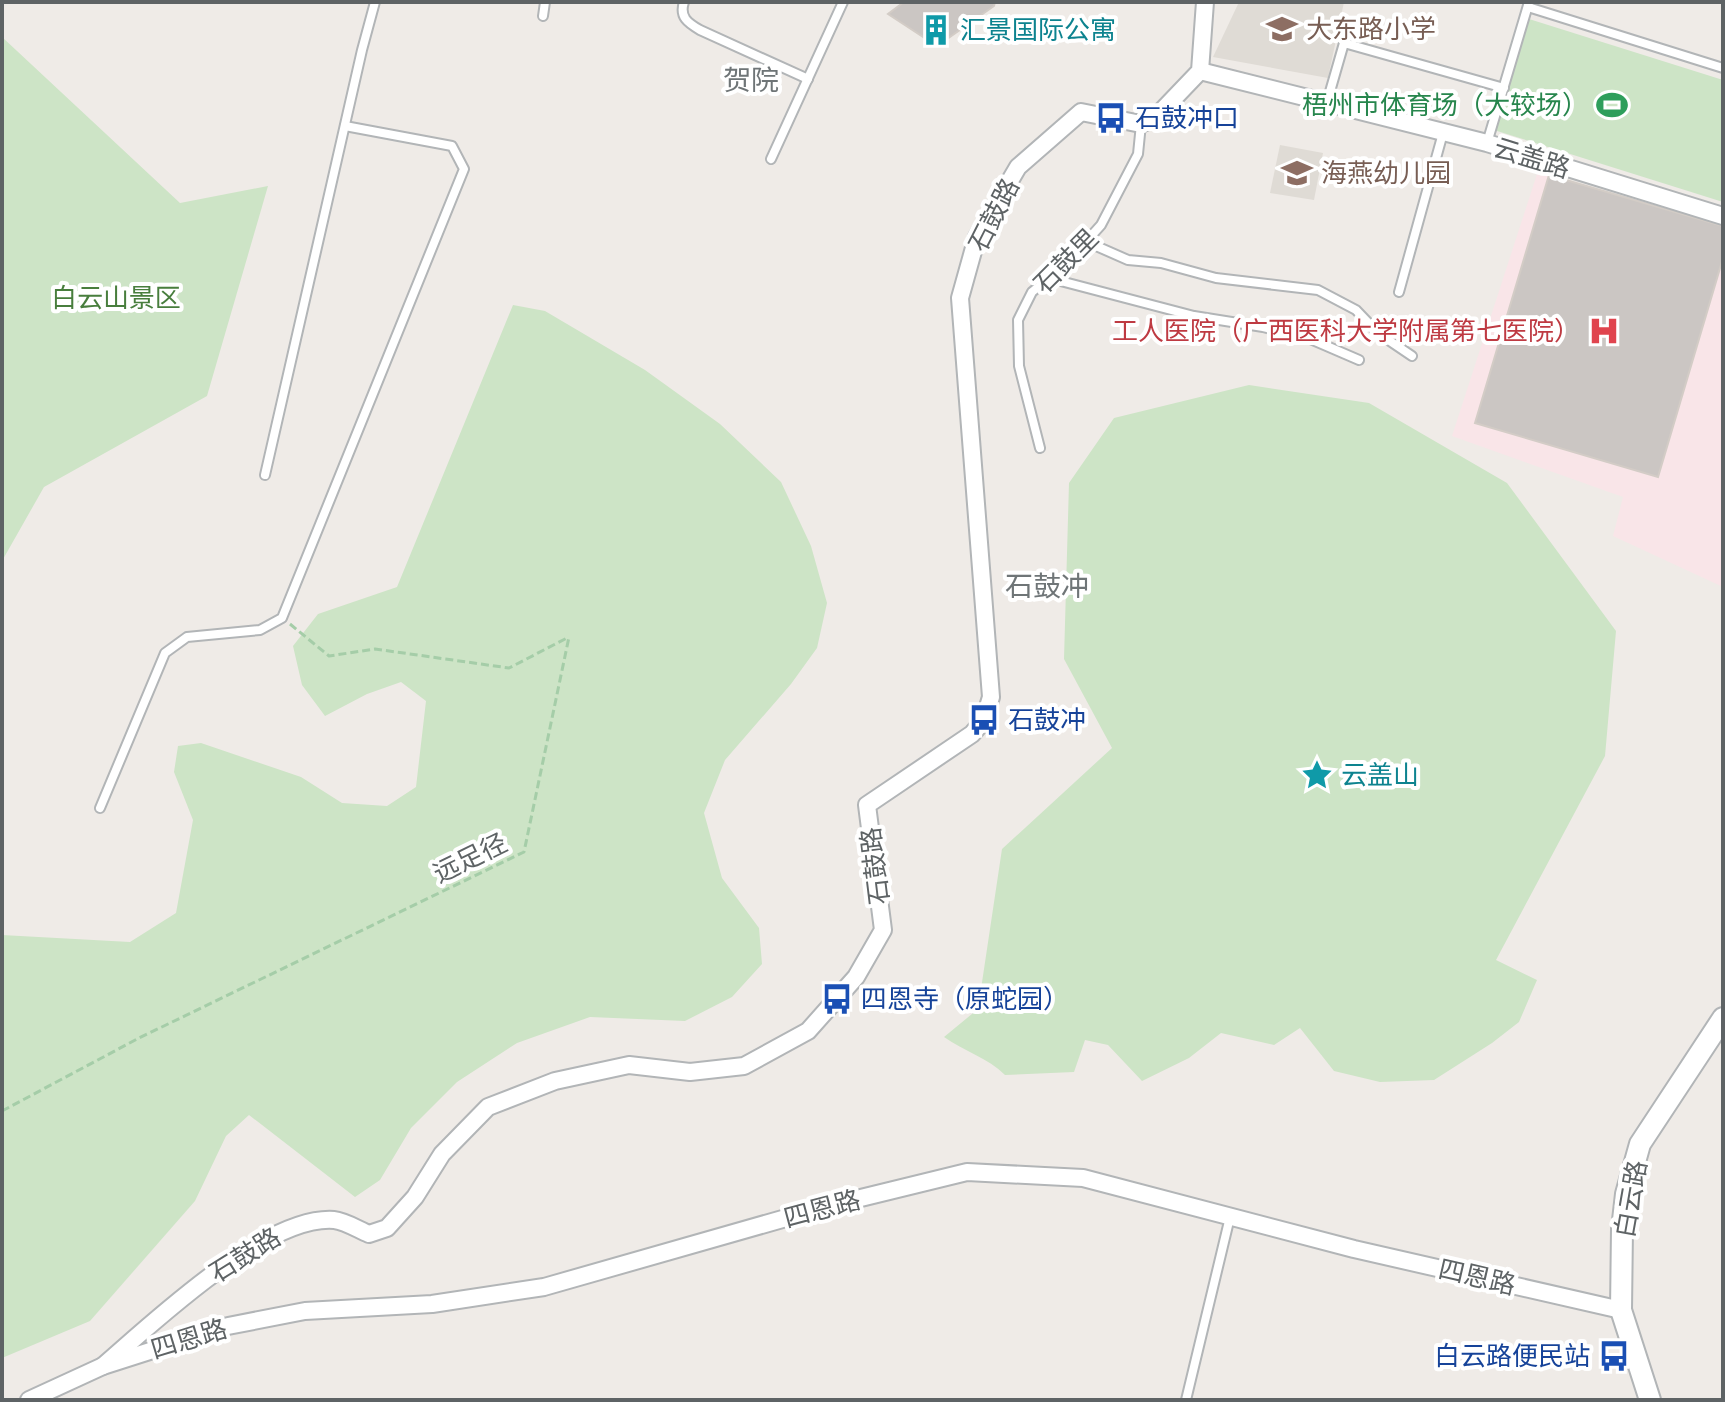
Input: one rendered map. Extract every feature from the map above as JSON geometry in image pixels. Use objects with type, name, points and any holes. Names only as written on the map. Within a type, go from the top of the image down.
[{"type":"street","points":[[1141,124],[1156,117],[1200,71],[1205,2]]},
{"type":"street","name":"云盖路","points":[[1200,71],[1487,143],[1723,216]]},
{"type":"street","name":"石鼓路","points":[[103,1366],[214,1272],[290,1227],[335,1220],[369,1234],[387,1228],[415,1197],[442,1154],[488,1107],[555,1081],[629,1065],[690,1072],[744,1066],[808,1031],[856,977],[883,930],[867,805],[972,734],[984,720],[991,697],[960,298],[977,237],[1018,167],[1081,112],[1141,124]]},
{"type":"street","name":"白云路","points":[[1650,1400],[1621,1310],[1625,1206],[1640,1144],[1723,1018]]},
{"type":"street","name":"四恩路","points":[[29,1400],[103,1366],[228,1326],[305,1311],[432,1304],[544,1287],[828,1206],[967,1172],[1083,1178],[1354,1249],[1621,1310]]},
{"type":"lane","points":[[265,475],[375,2]]},
{"type":"lane","points":[[543,16],[545,2]]},
{"type":"lane","points":[[684,2],[682,9],[686,21],[700,30],[808,79]]},
{"type":"lane","points":[[771,159],[843,2]]},
{"type":"lane","points":[[1487,143],[1528,5],[1723,68]]},
{"type":"lane","points":[[1327,103],[1344,43],[1504,88]]},
{"type":"lane","name":"石鼓里","points":[[1040,448],[1019,366],[1018,320],[1032,292],[1087,242],[1101,225],[1138,154],[1141,124]]},
{"type":"lane","points":[[100,808],[165,653],[187,637],[260,630],[282,618],[464,169],[452,146],[345,126]]},
{"type":"lane","points":[[1399,292],[1443,133]]},
{"type":"lane","points":[[1087,242],[1128,260],[1161,263],[1216,278],[1318,290],[1356,310],[1378,333],[1412,356]]},
{"type":"lane","points":[[1049,278],[1194,316],[1308,338],[1359,360]]},
{"type":"lane","points":[[1186,1400],[1230,1216]]},
{"type":"path","name":"远足径","points":[[2,1111],[139,1038],[524,852],[569,637],[509,668],[375,649],[329,656],[282,618]]},
{"type":"shaded area","name":"大东路小学","points":[[1239,2],[1344,2],[1328,78],[1213,57]]},
{"type":"shaded area","name":"海燕幼儿园","points":[[1280,145],[1323,153],[1314,200],[1270,193]]},
{"type":"shaded area","name":"工人医院（广西医科大学附属第七医院）","points":[[1538,171],[1723,226],[1723,587],[1613,536],[1623,497],[1452,436]]},
{"type":"green space","name":"梧州市体育场（大较场）","points":[[1529,19],[1723,80],[1723,202],[1494,130]]},
{"type":"green space","name":"白云山景区","points":[[2,37],[180,203],[268,186],[207,396],[44,487],[2,561]]},
{"type":"green space","points":[[513,305],[545,311],[645,370],[720,424],[781,482],[811,546],[827,603],[817,648],[791,684],[725,760],[704,813],[722,878],[759,928],[762,964],[732,997],[685,1021],[590,1017],[517,1043],[457,1082],[411,1128],[380,1180],[355,1197],[249,1115],[226,1136],[195,1201],[90,1321],[2,1358],[2,935],[130,942],[176,913],[193,820],[174,772],[178,746],[201,743],[301,777],[342,803],[387,806],[416,787],[426,701],[401,682],[367,694],[325,716],[302,685],[293,646],[318,614],[397,587]]},
{"type":"green space","points":[[1249,385],[1369,403],[1507,483],[1616,631],[1605,756],[1496,960],[1537,980],[1519,1022],[1434,1080],[1380,1082],[1334,1071],[1300,1028],[1274,1045],[1221,1033],[1189,1058],[1142,1081],[1108,1045],[1085,1040],[1074,1072],[1005,1075],[944,1037],[978,1009],[1002,849],[1112,748],[1064,659],[1069,483],[1114,418]]},
{"type":"building","name":"汇景国际公寓","points":[[904,2],[995,2],[994,6],[937,46],[888,14]]},
{"type":"building","name":"工人医院（广西医科大学附属第七医院）","points":[[1549,175],[1723,226],[1723,258],[1658,477],[1475,423]]},
{"type":"place","name":"大东路小学","points":[[1282,29]]},
{"type":"place","name":"汇景国际公寓","points":[[936,30]]},
{"type":"place","name":"梧州市体育场（大较场）","points":[[1612,105]]},
{"type":"place","name":"石鼓冲口","points":[[1111,118]]},
{"type":"place","name":"海燕幼儿园","points":[[1297,173]]},
{"type":"place","name":"工人医院（广西医科大学附属第七医院）","points":[[1604,331]]},
{"type":"place","name":"石鼓冲","points":[[984,720]]},
{"type":"place","name":"云盖山","points":[[1317,775]]},
{"type":"place","name":"四恩寺（原蛇园）","points":[[837,999]]},
{"type":"place","name":"白云路便民站","points":[[1614,1356]]},
{"type":"district","name":"贺院","points":[[751,80]]},
{"type":"district","name":"石鼓冲","points":[[1047,586]]}]
